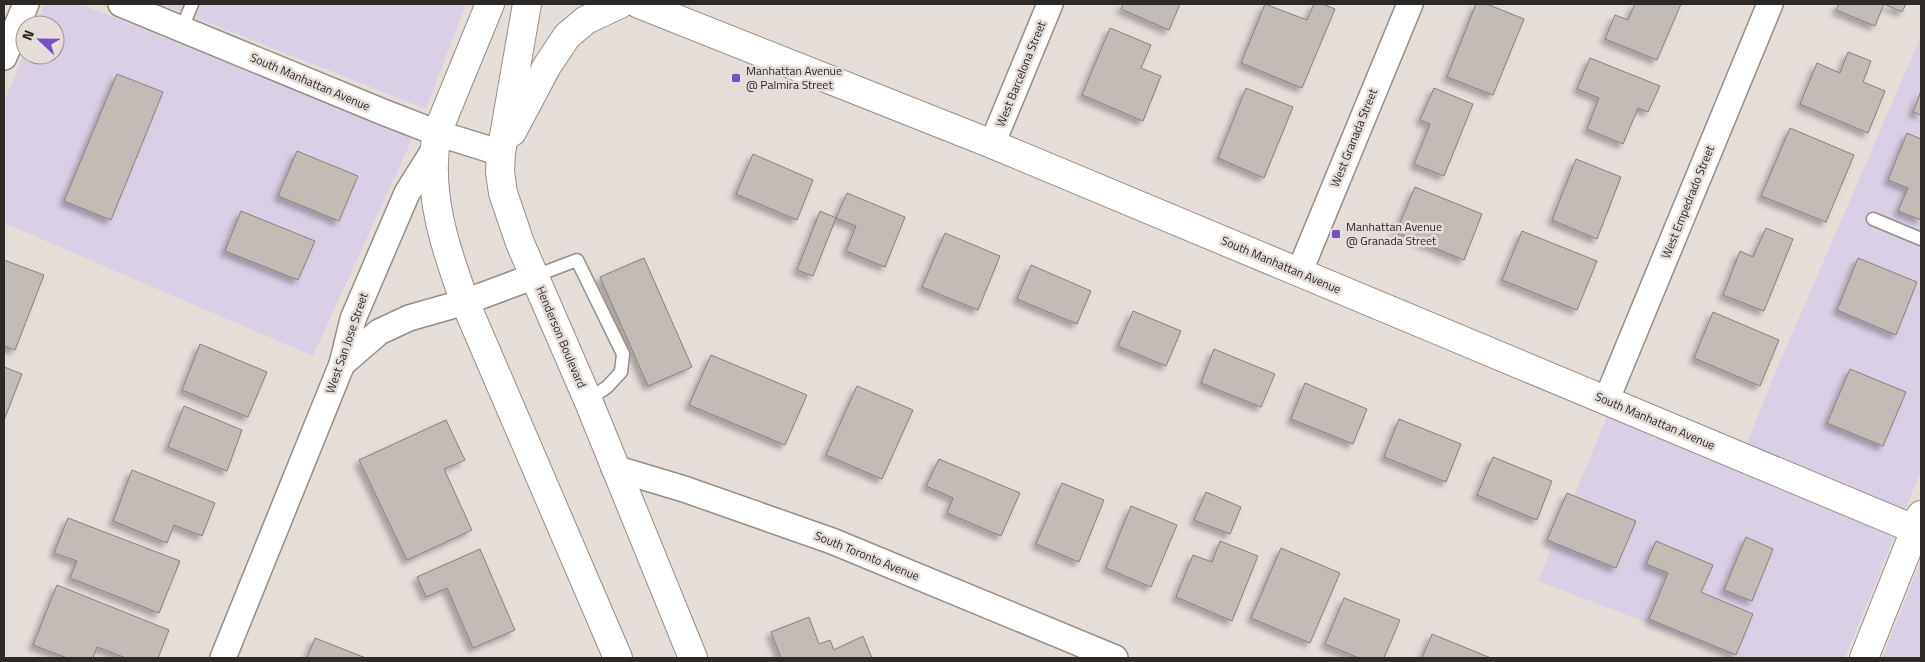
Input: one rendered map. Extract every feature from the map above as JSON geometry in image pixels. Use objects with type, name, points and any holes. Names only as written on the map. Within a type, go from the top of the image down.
[{"type":"street","points":[[4,58],[26,4]]},
{"type":"street","name":"South Manhattan Avenue","points":[[121,4],[383,112],[436,142],[501,153]]},
{"type":"street","name":"West San Jose Street","points":[[222,658],[342,364],[353,319],[407,193],[436,142],[490,4]]},
{"type":"street","name":"Henderson Boulevard","points":[[527,4],[501,153],[500,172],[503,192],[520,243],[588,400],[692,658]]},
{"type":"street","points":[[501,153],[547,66],[567,36],[586,20],[620,4]]},
{"type":"street","name":"South Manhattan Avenue","points":[[639,4],[685,13],[992,144],[1606,401],[1919,526]]},
{"type":"street","name":"West Barcelona Street","points":[[992,144],[1050,4]]},
{"type":"street","name":"West Granada Street","points":[[1299,273],[1410,4]]},
{"type":"street","name":"West Empedrado Street","points":[[1606,401],[1770,4]]},
{"type":"street","points":[[436,142],[433,176],[437,207],[451,264],[465,302],[618,658]]},
{"type":"street","points":[[342,364],[379,332],[408,318],[465,302],[535,276]]},
{"type":"street","name":"South Toronto Avenue","points":[[614,468],[684,489],[832,541],[1115,658]]},
{"type":"street","points":[[1870,656],[1919,526]]},
{"type":"lane","points":[[182,28],[192,4]]},
{"type":"lane","points":[[1873,219],[1921,239]]},
{"type":"lane","points":[[535,276],[577,260],[622,354],[621,372],[607,387],[588,400]]},
{"type":"shaded area","points":[[45,4],[80,4],[413,137],[313,356],[4,223],[4,102],[19,65],[65,65],[65,15],[40,15]]},
{"type":"shaded area","points":[[161,4],[466,4],[426,109]]},
{"type":"shaded area","points":[[1921,36],[1921,471],[1905,509],[1747,443],[1773,378]]},
{"type":"shaded area","points":[[1607,417],[1894,537],[1845,658],[1740,658],[1538,581]]},
{"type":"shaded area","points":[[1921,560],[1921,658],[1882,658]]},
{"type":"building","points":[[1123,4],[1180,4],[1169,30],[1121,9]]},
{"type":"building","points":[[1265,4],[1307,20],[1314,4],[1323,4],[1335,9],[1302,88],[1241,63]]},
{"type":"building","points":[[1476,4],[1487,4],[1524,19],[1493,95],[1447,77]]},
{"type":"building","points":[[1635,4],[1681,4],[1657,60],[1605,39],[1615,15],[1628,20]]},
{"type":"building","points":[[1839,4],[1884,4],[1875,26],[1836,10]]},
{"type":"building","points":[[1884,4],[1906,4],[1902,12]]},
{"type":"building","points":[[1110,28],[1151,45],[1141,68],[1161,76],[1143,121],[1082,95]]},
{"type":"building","points":[[1848,52],[1871,61],[1863,82],[1885,91],[1868,133],[1800,104],[1817,63],[1840,73]]},
{"type":"building","points":[[1590,58],[1660,86],[1648,112],[1638,108],[1623,144],[1587,129],[1599,98],[1577,89]]},
{"type":"building","points":[[117,74],[163,92],[111,220],[64,201]]},
{"type":"building","points":[[1246,88],[1293,107],[1264,178],[1218,158]]},
{"type":"building","points":[[1434,88],[1473,104],[1444,176],[1414,164],[1430,124],[1420,120]]},
{"type":"building","points":[[1921,91],[1921,115],[1913,112]]},
{"type":"building","points":[[1790,128],[1854,155],[1826,222],[1761,196]]},
{"type":"building","points":[[1907,133],[1921,139],[1921,220],[1898,211],[1908,188],[1888,180]]},
{"type":"building","points":[[297,151],[358,176],[339,221],[278,196]]},
{"type":"building","points":[[753,154],[813,180],[797,220],[736,194]]},
{"type":"building","points":[[1576,159],[1621,177],[1597,239],[1552,220]]},
{"type":"building","points":[[1415,187],[1482,214],[1464,260],[1396,232]]},
{"type":"building","points":[[847,193],[905,217],[885,267],[846,251],[856,226],[836,218]]},
{"type":"building","points":[[241,211],[315,241],[298,280],[225,251]]},
{"type":"building","points":[[820,211],[836,218],[813,276],[797,270]]},
{"type":"building","points":[[1766,228],[1793,239],[1764,311],[1723,295],[1740,251],[1753,257]]},
{"type":"building","points":[[1522,231],[1597,261],[1577,310],[1502,280]]},
{"type":"building","points":[[945,233],[1000,256],[978,310],[922,287]]},
{"type":"building","points":[[644,258],[692,367],[648,386],[600,277]]},
{"type":"building","points":[[1858,258],[1917,282],[1896,335],[1837,310]]},
{"type":"building","points":[[4,260],[44,275],[15,350],[4,346]]},
{"type":"building","points":[[1031,265],[1091,291],[1077,324],[1017,299]]},
{"type":"building","points":[[1133,311],[1181,331],[1166,366],[1118,346]]},
{"type":"building","points":[[1713,312],[1779,340],[1760,386],[1694,358]]},
{"type":"building","points":[[200,344],[267,372],[248,417],[182,390]]},
{"type":"building","points":[[1214,349],[1275,374],[1261,407],[1201,383]]},
{"type":"building","points":[[711,355],[807,395],[785,445],[689,405]]},
{"type":"building","points":[[4,367],[22,374],[4,420]]},
{"type":"building","points":[[1850,369],[1906,392],[1883,446],[1827,423]]},
{"type":"building","points":[[1305,383],[1367,409],[1353,444],[1291,419]]},
{"type":"building","points":[[857,386],[913,410],[882,479],[826,455]]},
{"type":"building","points":[[184,406],[242,430],[227,471],[168,447]]},
{"type":"building","points":[[1399,419],[1461,444],[1446,482],[1384,457]]},
{"type":"building","points":[[446,420],[465,460],[444,469],[472,530],[407,560],[359,460]]},
{"type":"building","points":[[1493,457],[1552,481],[1537,520],[1477,495]]},
{"type":"building","points":[[939,459],[1020,493],[1001,536],[947,513],[953,498],[926,486]]},
{"type":"building","points":[[132,470],[215,503],[202,536],[174,525],[167,543],[113,521]]},
{"type":"building","points":[[1062,483],[1104,500],[1079,562],[1036,544]]},
{"type":"building","points":[[1206,492],[1241,507],[1230,534],[1194,520]]},
{"type":"building","points":[[1567,493],[1636,521],[1616,568],[1547,540]]},
{"type":"building","points":[[1131,506],[1177,525],[1151,587],[1106,568]]},
{"type":"building","points":[[68,518],[180,561],[159,613],[70,578],[77,561],[54,553]]},
{"type":"building","points":[[1746,537],[1773,549],[1752,601],[1724,590]]},
{"type":"building","points":[[1220,541],[1258,556],[1232,621],[1176,597],[1193,555],[1212,562]]},
{"type":"building","points":[[1656,541],[1713,565],[1701,592],[1753,614],[1736,655],[1649,619],[1668,573],[1646,564]]},
{"type":"building","points":[[1281,548],[1340,573],[1310,643],[1251,618]]},
{"type":"building","points":[[480,549],[515,630],[473,648],[447,588],[426,597],[417,577]]},
{"type":"building","points":[[57,585],[169,630],[158,658],[126,658],[97,647],[93,658],[67,658],[33,645]]},
{"type":"building","points":[[1344,598],[1400,620],[1384,658],[1359,658],[1325,644]]},
{"type":"building","points":[[809,617],[819,644],[830,640],[834,650],[863,636],[872,658],[781,658],[771,632]]},
{"type":"building","points":[[1432,634],[1491,658],[1422,658]]},
{"type":"building","points":[[315,638],[366,658],[307,658]]},
{"type":"place","name":"Manhattan Avenue @ Palmira Street","points":[[736,78]]},
{"type":"place","name":"Manhattan Avenue @ Granada Street","points":[[1336,234]]}]
